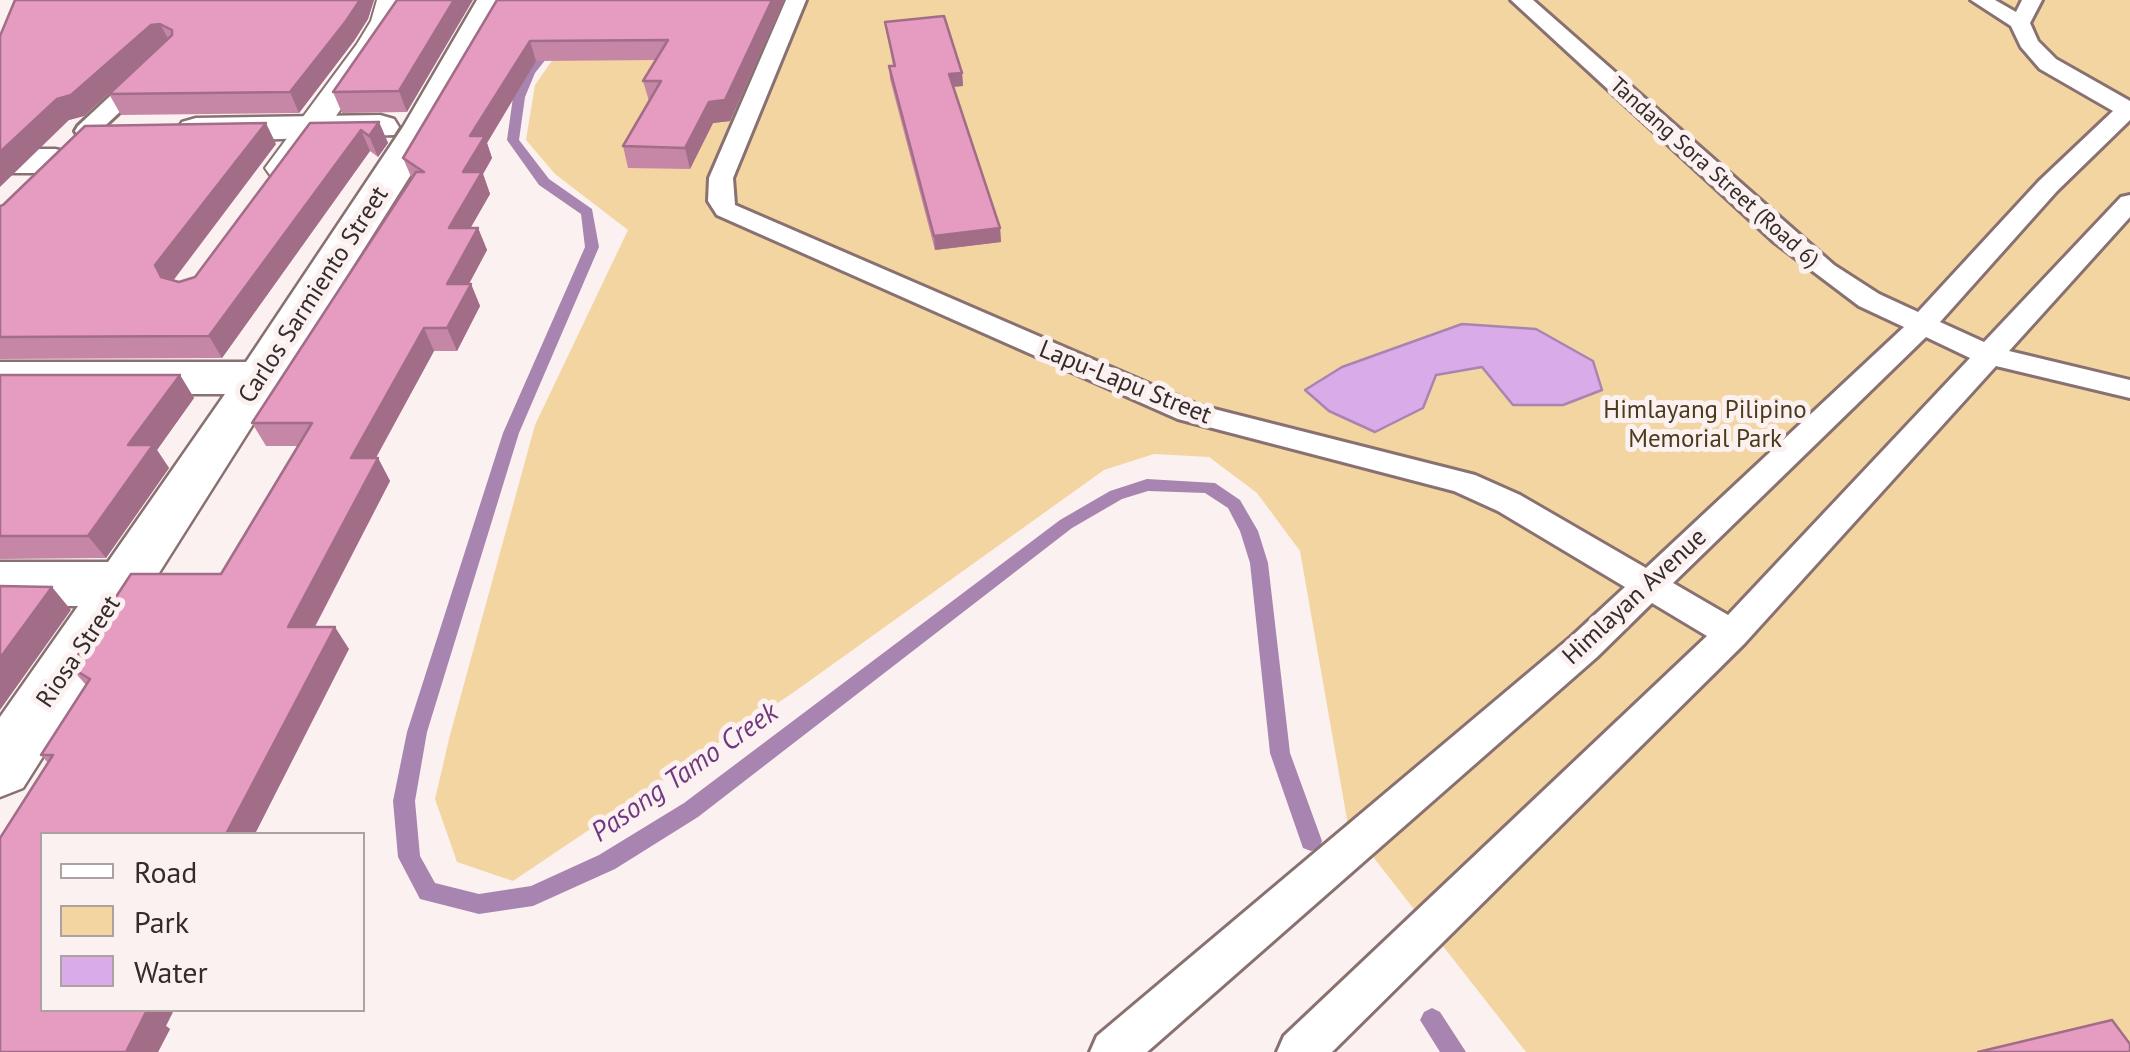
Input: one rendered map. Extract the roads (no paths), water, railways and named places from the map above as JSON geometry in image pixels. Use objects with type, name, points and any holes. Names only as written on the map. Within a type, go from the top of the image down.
[{"type":"street","points":[[257,201],[370,47],[386,21],[391,0]]},
{"type":"street","name":"Carlos Sarmiento Street","points":[[124,584],[422,127],[494,0]]},
{"type":"street","points":[[14,202],[86,131],[422,127]]},
{"type":"street","points":[[0,161],[55,161]]},
{"type":"street","points":[[0,378],[261,378]]},
{"type":"street","points":[[0,584],[124,584]]},
{"type":"street","name":"Riosa Street","points":[[0,770],[124,584]]},
{"type":"lane","name":"Lapu-Lapu Street","points":[[796,0],[721,178],[720,201],[726,210],[1189,412],[1464,483],[1510,503],[1732,634]]},
{"type":"lane","name":"Tandang Sora Street (Road 6)","points":[[1521,0],[1825,271],[1920,327],[1988,355],[2130,389]]},
{"type":"lane","points":[[1981,0],[2020,23],[2028,42],[2048,64],[2129,110]]},
{"type":"lane","points":[[2020,23],[2032,0]]},
{"type":"lane","points":[[86,131],[155,66]]},
{"type":"lane","name":"Himlayan Avenue","points":[[1112,1052],[1584,647],[1920,327],[2048,186],[2129,110]]},
{"type":"lane","points":[[1300,1052],[1732,634],[2130,202]]},
{"type":"water","points":[[1462,324],[1536,329],[1593,361],[1602,390],[1563,405],[1513,405],[1482,367],[1436,375],[1423,408],[1375,432],[1329,411],[1305,390],[1342,367]]},
{"type":"waterway","name":"Pasong Tamo Creek","points":[[551,45],[529,72],[519,97],[513,140],[544,182],[587,212],[592,247],[511,433],[417,732],[404,801],[409,857],[428,892],[479,904],[533,896],[607,862],[691,810],[1066,524],[1116,495],[1147,485],[1209,487],[1234,504],[1249,531],[1259,563],[1280,753],[1311,841]]},
{"type":"waterway","name":"Pasong Tamo Creek","points":[[1432,1020],[1454,1052]]},
{"type":"park label","name":"Himlayang Pilipino Memorial Park","points":[[1705,426]]}]
